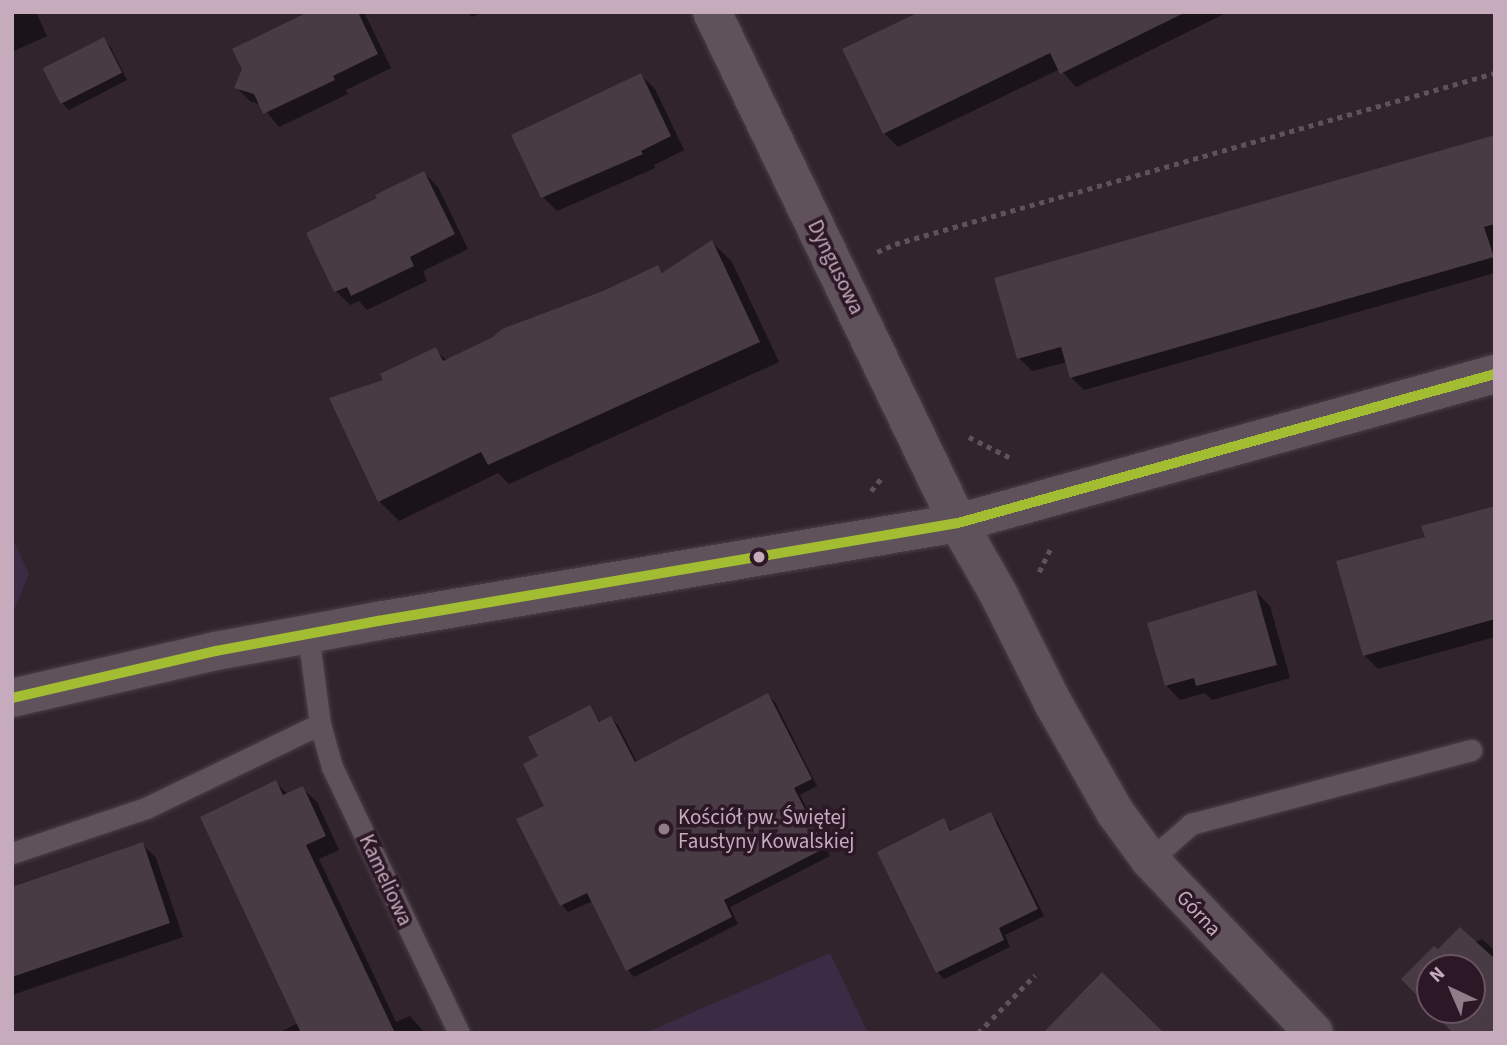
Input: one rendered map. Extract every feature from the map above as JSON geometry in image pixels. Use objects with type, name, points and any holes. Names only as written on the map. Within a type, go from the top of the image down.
[{"type":"street","name":"Dyngusowa","points":[[712,12],[958,523]]},
{"type":"street","points":[[12,698],[216,651],[958,523],[1495,374]]},
{"type":"street","name":"Górna","points":[[958,523],[1115,812],[1150,860],[1314,1033]]},
{"type":"lane","name":"Kameliowa","points":[[308,634],[320,724],[332,767],[459,1033]]},
{"type":"lane","points":[[12,853],[146,808],[320,724]]},
{"type":"lane","points":[[1150,860],[1191,824],[1471,750]]},
{"type":"path","points":[[837,270],[895,244],[1495,73]]},
{"type":"path","points":[[978,1033],[1035,975]]},
{"type":"shaded area","points":[[12,537],[29,574],[12,615]]},
{"type":"shaded area","points":[[830,953],[868,1033],[645,1033]]},
{"type":"building","points":[[308,12],[358,12],[378,54],[333,76],[335,80],[263,114],[254,94],[234,88],[242,69],[232,49]]},
{"type":"building","points":[[919,12],[1186,12],[1060,74],[1050,53],[883,134],[842,49]]},
{"type":"building","points":[[104,37],[122,73],[61,104],[43,68]]},
{"type":"building","points":[[641,73],[671,136],[641,151],[643,154],[541,198],[511,135]]},
{"type":"building","points":[[1495,135],[1495,224],[1484,227],[1494,257],[1070,378],[1061,347],[1017,359],[994,278]]},
{"type":"building","points":[[424,171],[455,234],[410,257],[414,266],[351,296],[347,287],[334,292],[306,233]]},
{"type":"building","points":[[712,240],[760,342],[488,465],[481,452],[378,502],[329,398],[383,380],[380,374],[436,347],[443,361],[493,337],[502,329],[603,291],[658,265],[662,273]]},
{"type":"building","points":[[1495,506],[1495,619],[1363,656],[1336,561],[1425,537],[1421,526]]},
{"type":"building","points":[[1256,590],[1277,665],[1196,686],[1194,678],[1165,686],[1147,623]]},
{"type":"building","name":"Kościół pw. Świętej Faustyny Kowalskiej","points":[[768,693],[812,779],[794,788],[825,848],[724,900],[732,917],[626,971],[587,893],[560,906],[516,819],[544,806],[523,764],[538,756],[528,737],[590,705],[599,722],[611,716],[635,762]]},
{"type":"building","points":[[276,780],[283,795],[303,786],[326,836],[306,845],[395,1033],[301,1033],[200,817]]},
{"type":"building","points":[[991,812],[1038,909],[999,928],[1004,940],[936,973],[877,852],[944,818],[950,831]]},
{"type":"building","points":[[143,842],[170,923],[12,977],[12,887]]},
{"type":"building","points":[[1460,927],[1495,959],[1495,1033],[1453,1033],[1444,1024],[1486,1024],[1486,954],[1426,954],[1434,946],[1438,949]]},
{"type":"building","points":[[1416,964],[1416,995],[1401,979]]},
{"type":"building","points":[[1102,972],[1164,1033],[1043,1033]]},
{"type":"transit line","points":[[12,698],[216,651],[378,621],[958,523],[1495,374]]},
{"type":"place","name":"Kościół pw. Świętej Faustyny Kowalskiej","points":[[664,829]]}]
